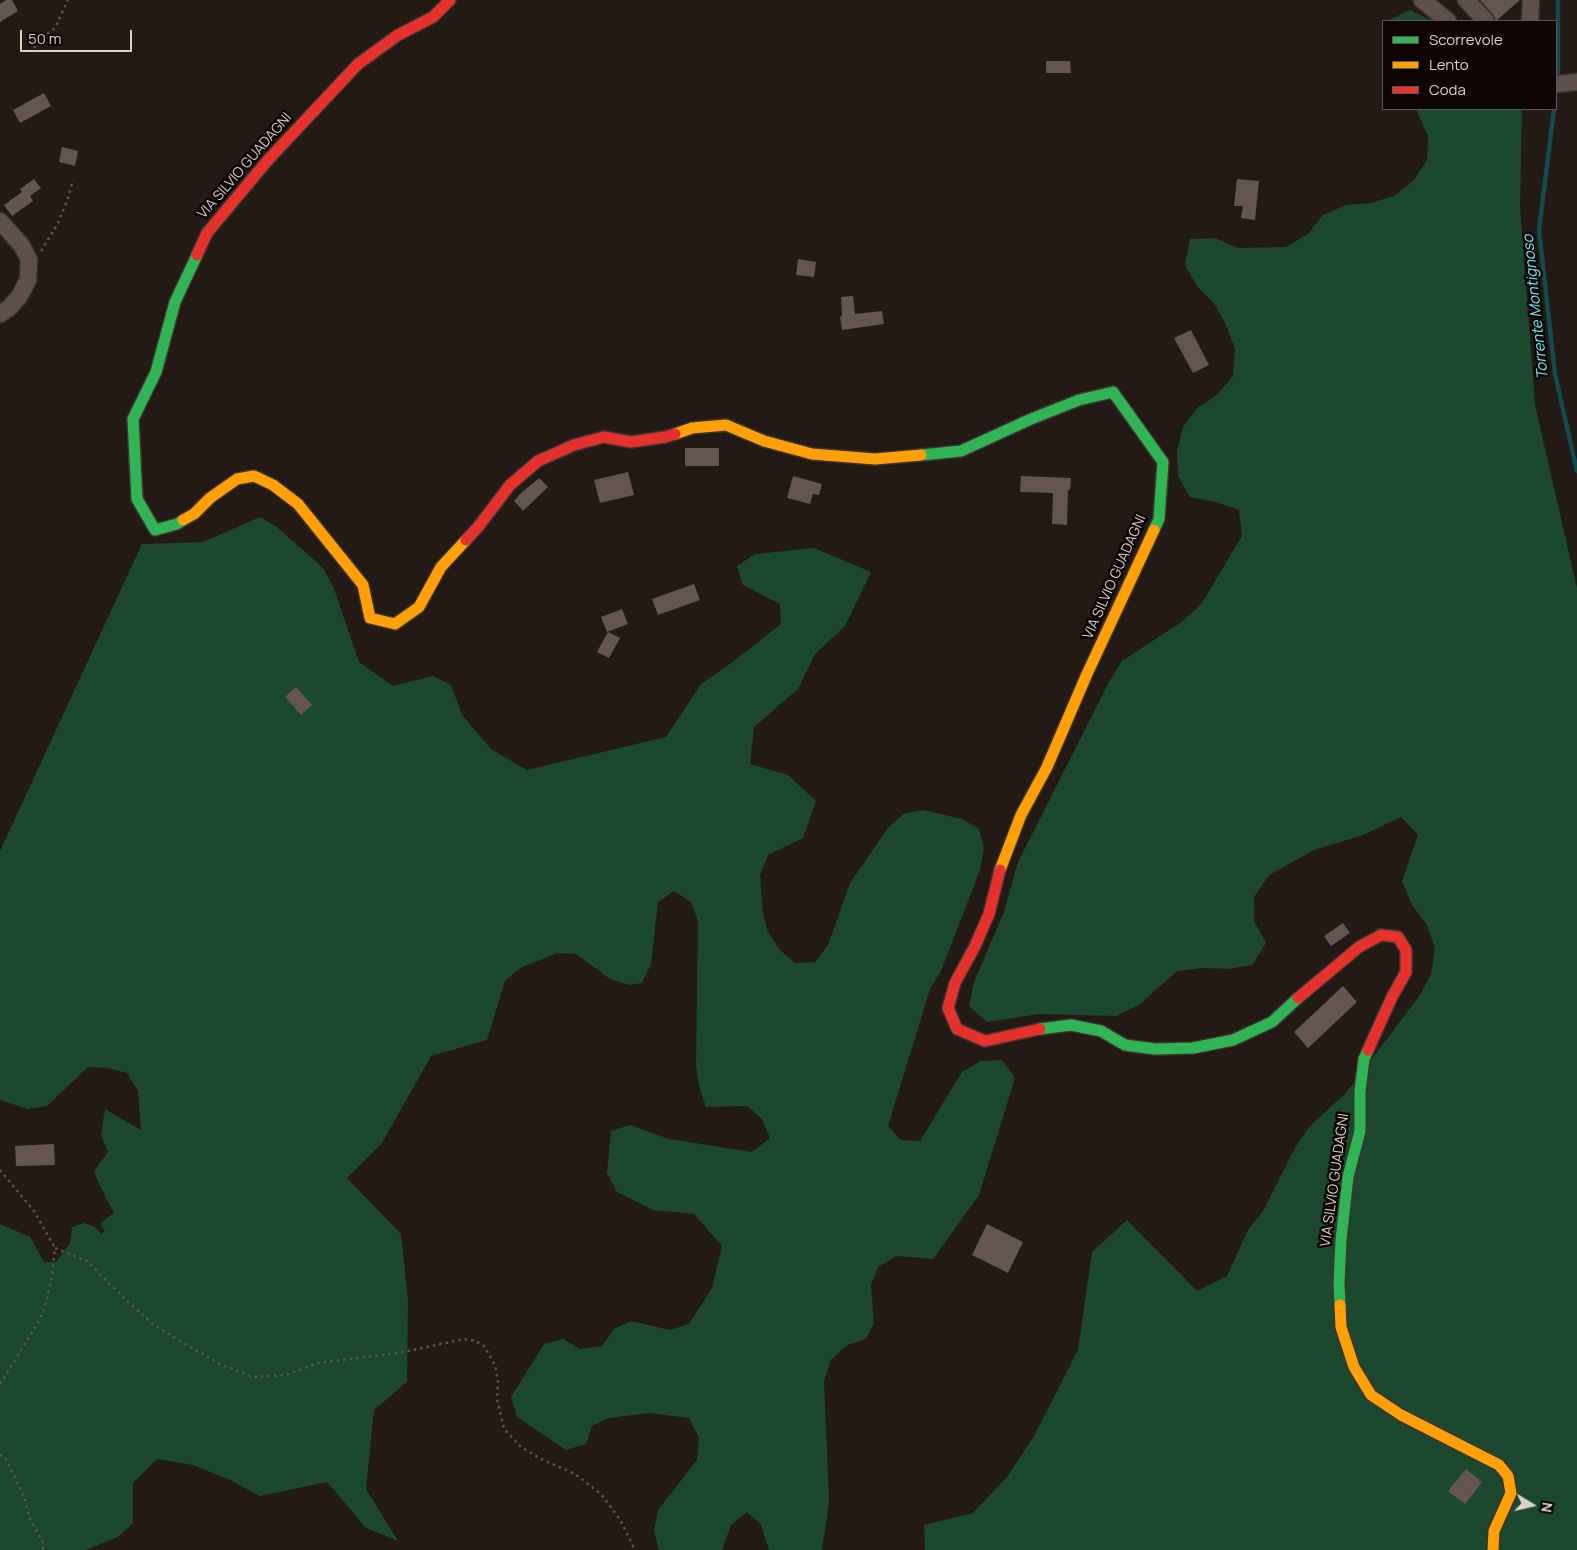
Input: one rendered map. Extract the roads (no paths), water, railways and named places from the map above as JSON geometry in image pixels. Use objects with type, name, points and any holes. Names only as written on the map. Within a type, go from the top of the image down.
[{"type":"street","name":"VIA SILVIO GUADAGNI","points":[[450,0],[433,17],[398,35],[358,64],[268,160],[207,233],[175,302],[156,372],[133,419],[137,499],[156,530],[177,524],[194,514],[210,498],[237,479],[254,476],[273,485],[298,504],[325,537],[363,586],[370,618],[395,624],[419,607],[441,567],[478,527],[510,485],[538,461],[574,444],[604,437],[630,442],[665,437],[692,428],[726,425],[764,441],[812,454],[875,459],[961,451],[1031,419],[1079,400],[1113,392],[1163,462],[1159,519],[1047,766],[1021,815],[999,874],[988,914],[975,946],[955,983],[948,1008],[957,1029],[986,1041],[1030,1030],[1071,1025],[1101,1030],[1125,1045],[1155,1049],[1194,1048],[1233,1040],[1272,1022],[1359,947],[1381,935],[1398,937],[1406,950],[1406,972],[1392,997],[1364,1059],[1360,1091],[1360,1131],[1348,1177],[1341,1240],[1339,1283],[1341,1327],[1354,1367],[1371,1395],[1401,1415],[1499,1465],[1508,1476],[1511,1493],[1494,1531],[1493,1550]]},
{"type":"street","points":[[1422,0],[1447,20]]},
{"type":"street","points":[[1466,0],[1485,20]]},
{"type":"street","points":[[1530,20],[1532,0]]},
{"type":"street","points":[[1557,84],[1577,82]]},
{"type":"street","points":[[0,222],[22,246],[28,260],[28,280],[19,297],[9,308],[0,314]]},
{"type":"waterway","name":"Torrente Montignoso","points":[[1557,81],[1558,0]]},
{"type":"waterway","name":"Torrente Montignoso","points":[[1554,110],[1539,230],[1555,374],[1577,471]]}]
